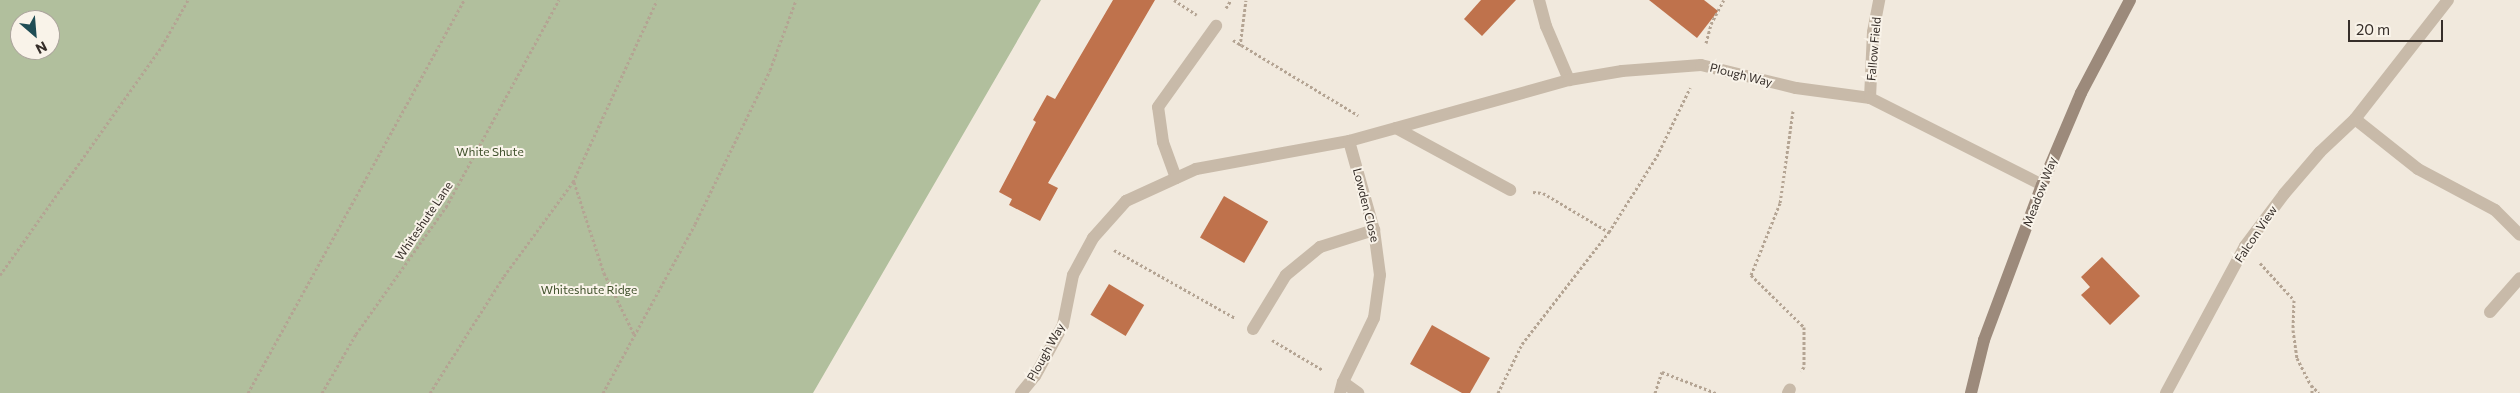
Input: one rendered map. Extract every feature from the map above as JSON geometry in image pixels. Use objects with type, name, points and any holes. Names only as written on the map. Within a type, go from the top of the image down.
[{"type":"street","points":[[1539,0],[1546,26],[1569,80]]},
{"type":"street","name":"Fallow Field","points":[[1870,98],[1873,32],[1879,0]]},
{"type":"street","name":"Meadow Way","points":[[1971,393],[1984,340],[2042,185],[2081,93],[2130,0]]},
{"type":"street","name":"Falcon View","points":[[2166,393],[2245,246],[2284,194],[2320,152],[2355,119],[2448,0]]},
{"type":"street","points":[[1176,178],[1163,142],[1158,108],[1216,26]]},
{"type":"street","name":"Plough Way","points":[[1021,393],[1035,376],[1064,326],[1074,275],[1093,238],[1126,201],[1196,169],[1349,141],[1569,80],[1622,71],[1701,65],[1796,88],[1870,98],[2042,185]]},
{"type":"street","points":[[2355,119],[2418,169],[2495,210],[2520,235]]},
{"type":"street","points":[[1391,129],[1510,190]]},
{"type":"street","name":"Lowden Close","points":[[1341,388],[1374,318],[1380,275],[1374,230],[1349,141]]},
{"type":"street","points":[[1253,328],[1286,275],[1320,247],[1374,230]]},
{"type":"street","points":[[2490,312],[2520,278]]},
{"type":"street","points":[[1341,388],[1358,393]]},
{"type":"path","points":[[0,275],[162,46],[188,0]]},
{"type":"path","points":[[248,393],[464,0]]},
{"type":"path","name":"Whiteshute Lane","points":[[322,393],[356,334],[446,206],[559,0]]},
{"type":"path","points":[[430,393],[504,276],[573,182],[657,0]]},
{"type":"path","points":[[603,393],[695,224],[770,70],[796,0]]},
{"type":"path","points":[[1174,0],[1216,26],[1240,46],[1391,129]]},
{"type":"path","points":[[1240,46],[1246,0]]},
{"type":"path","points":[[1498,393],[1522,344],[1609,232],[1658,156],[1701,65],[1711,24],[1724,0]]},
{"type":"path","points":[[1789,391],[1804,367],[1804,327],[1752,275],[1780,203],[1796,88]]},
{"type":"path","points":[[573,182],[604,273],[635,336]]},
{"type":"path","points":[[1510,190],[1543,193],[1609,232]]},
{"type":"path","points":[[1093,238],[1253,328],[1341,388]]},
{"type":"path","points":[[2245,246],[2294,300],[2293,330],[2297,358],[2312,385],[2319,393]]},
{"type":"path","points":[[1654,393],[1662,372],[1716,393]]},
{"type":"path","points":[[2312,385],[2312,393]]},
{"type":"green space","points":[[0,0],[1041,0],[813,393],[0,393]]},
{"type":"building","points":[[1113,0],[1155,0],[1048,183],[1058,188],[1040,221],[1009,205],[1012,199],[999,192],[1036,122],[1033,120],[1047,95],[1055,99]]},
{"type":"building","points":[[1481,0],[1516,0],[1482,36],[1464,19]]},
{"type":"building","points":[[1649,0],[1704,0],[1718,11],[1697,38]]},
{"type":"building","points":[[1224,196],[1268,222],[1244,263],[1200,238]]},
{"type":"building","points":[[2102,257],[2140,296],[2110,325],[2081,295],[2090,287],[2081,277]]},
{"type":"building","points":[[1109,284],[1144,305],[1126,336],[1090,315]]},
{"type":"building","points":[[1432,325],[1490,358],[1470,393],[1462,393],[1410,364]]},
{"type":"park label","name":"White Shute","points":[[490,152]]},
{"type":"park label","name":"Whiteshute Ridge","points":[[589,290]]}]
